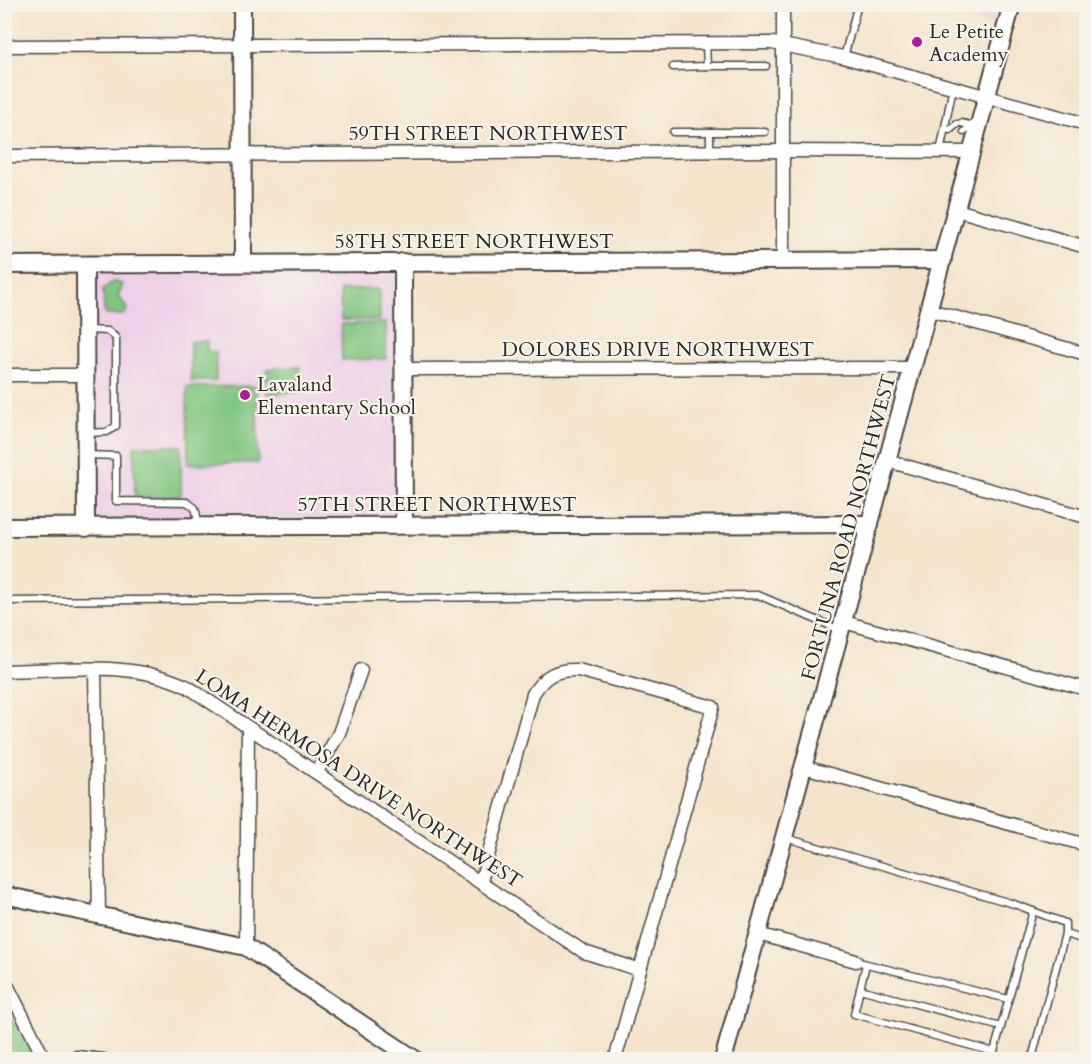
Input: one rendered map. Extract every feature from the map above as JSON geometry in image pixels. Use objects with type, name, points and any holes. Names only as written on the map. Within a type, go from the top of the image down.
[{"type":"street","points":[[242,4],[243,263]]},
{"type":"street","points":[[783,4],[783,260]]},
{"type":"street","name":"FORTUNA ROAD NORTHWEST","points":[[723,1059],[972,152],[961,129],[987,96],[1012,4]]},
{"type":"street","points":[[4,46],[783,44],[843,57],[1086,124]]},
{"type":"street","name":"59TH STREET NORTHWEST","points":[[4,156],[710,151],[972,152]]},
{"type":"street","points":[[957,210],[1086,247]]},
{"type":"street","name":"58TH STREET NORTHWEST","points":[[4,265],[943,260]]},
{"type":"street","points":[[403,262],[404,525]]},
{"type":"street","points":[[85,265],[86,528]]},
{"type":"street","points":[[930,310],[1086,354]]},
{"type":"street","name":"DOLORES DRIVE NORTHWEST","points":[[404,369],[913,368]]},
{"type":"street","points":[[4,375],[86,375]]},
{"type":"street","points":[[888,461],[1086,517]]},
{"type":"street","name":"57TH STREET NORTHWEST","points":[[4,527],[870,524]]},
{"type":"street","points":[[843,627],[1086,689]]},
{"type":"street","points":[[95,669],[99,914]]},
{"type":"street","name":"LOMA HERMOSA DRIVE NORTHWEST","points":[[4,671],[124,669],[171,679],[189,687],[585,952],[640,970]]},
{"type":"street","points":[[481,881],[533,694],[550,674],[562,669],[578,670],[713,707],[615,1059]]},
{"type":"street","points":[[317,772],[339,733],[361,670]]},
{"type":"street","points":[[246,947],[248,728]]},
{"type":"street","points":[[804,767],[1086,845]]},
{"type":"street","points":[[4,895],[246,947],[416,1059]]},
{"type":"street","points":[[758,934],[861,962]]},
{"type":"street","points":[[4,979],[45,1059]]},
{"type":"street","points":[[70,1059],[76,1057],[104,1059]]},
{"type":"lane","points":[[843,57],[858,4]]},
{"type":"lane","points":[[706,43],[707,66]]},
{"type":"lane","points":[[673,67],[766,66]]},
{"type":"lane","points":[[953,87],[961,129]]},
{"type":"lane","points":[[961,129],[959,124],[961,129]]},
{"type":"lane","points":[[940,152],[961,129]]},
{"type":"lane","points":[[673,132],[765,132]]},
{"type":"lane","points":[[710,132],[710,151]]},
{"type":"lane","points":[[85,330],[108,331],[116,338],[116,426],[112,430],[86,433]]},
{"type":"lane","points":[[86,455],[116,456],[116,501],[187,502],[195,508],[200,526]]},
{"type":"lane","points":[[4,601],[758,595],[843,627]]},
{"type":"lane","points":[[785,838],[1033,910],[1065,923],[1065,934],[1032,1058],[1038,1059]]},
{"type":"lane","points":[[1008,999],[861,962],[860,989],[854,1014],[994,1052],[1033,910]]},
{"type":"lane","points":[[1065,934],[1086,940]]},
{"type":"lane","points":[[860,989],[1001,1027]]},
{"type":"shaded area","points":[[999,4],[993,24],[922,5]]},
{"type":"shaded area","name":"Lavaland Elementary School","points":[[397,271],[398,519],[94,520],[92,272]]},
{"type":"green space","points":[[114,281],[123,285],[118,296],[128,309],[123,315],[107,315],[104,312],[103,289]]},
{"type":"green space","points":[[379,289],[380,320],[341,320],[340,290]]},
{"type":"green space","points":[[386,323],[386,359],[342,360],[341,324]]},
{"type":"green space","points":[[207,341],[207,351],[216,352],[216,381],[191,381],[190,342]]},
{"type":"green space","points":[[300,367],[301,392],[267,394],[266,369]]},
{"type":"green space","points":[[257,386],[258,463],[188,464],[187,387]]},
{"type":"green space","points":[[134,446],[181,446],[181,497],[135,497]]},
{"type":"green space","points":[[5,1004],[35,1059],[5,1059]]},
{"type":"place","name":"Le Petite Academy","points":[[917,42]]},
{"type":"place","name":"Lavaland Elementary School","points":[[245,395]]}]
